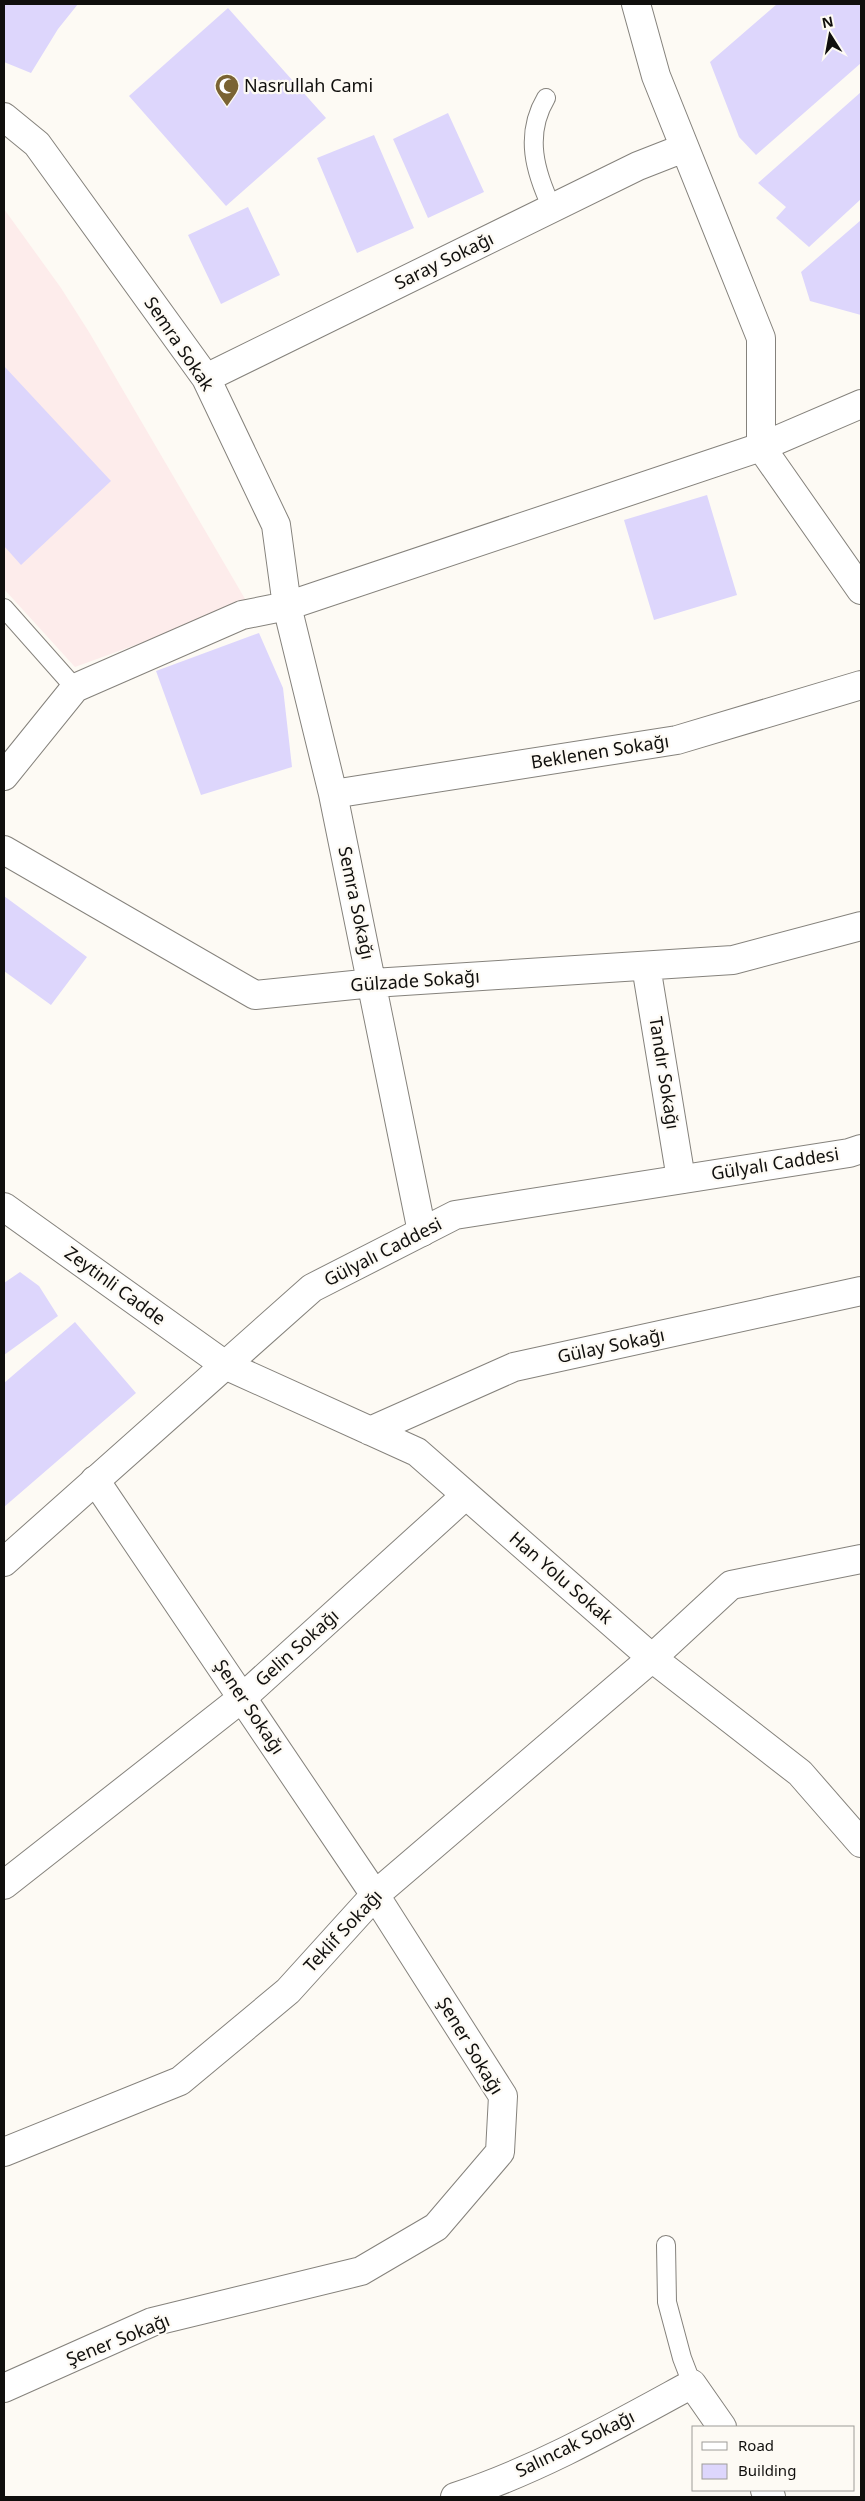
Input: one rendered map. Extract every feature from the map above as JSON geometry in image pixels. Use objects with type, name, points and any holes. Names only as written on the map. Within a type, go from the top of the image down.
[{"type":"street","points":[[636,4],[656,76],[760,338],[761,447],[861,590]]},
{"type":"street","name":"Semra Sokak","points":[[4,117],[37,144],[206,378],[276,525],[287,606]]},
{"type":"street","name":"Saray Sokağı","points":[[206,378],[638,166],[684,148]]},
{"type":"street","points":[[4,776],[75,688],[242,615],[287,606],[761,447],[861,404]]},
{"type":"street","name":"Semra Sokağı","points":[[287,606],[333,794],[373,983],[422,1232]]},
{"type":"street","name":"Beklenen Sokağı","points":[[333,794],[677,740],[861,685]]},
{"type":"street","name":"Gülzade Sokağı","points":[[4,850],[255,995],[373,983],[733,960],[861,926]]},
{"type":"street","name":"Tandır Sokağı","points":[[646,966],[681,1179]]},
{"type":"street","name":"Gülyalı Caddesi","points":[[4,1562],[312,1288],[455,1215],[849,1153],[861,1149]]},
{"type":"street","name":"Zeytinli Cadde","points":[[4,1207],[225,1365]]},
{"type":"street","name":"Gülay Sokağı","points":[[370,1431],[514,1367],[861,1291]]},
{"type":"street","name":"Han Yolu Sokak","points":[[225,1365],[417,1452],[652,1658],[800,1773],[861,1843]]},
{"type":"street","name":"Şener Sokağı","points":[[4,2388],[152,2322],[361,2271],[436,2227],[500,2152],[503,2096],[375,1895],[95,1480]]},
{"type":"street","name":"Gelin Sokağı","points":[[4,1885],[242,1698],[466,1495]]},
{"type":"street","name":"Teklif Sokağı","points":[[4,2152],[180,2081],[288,1991],[375,1895],[652,1658],[731,1585],[861,1559]]},
{"type":"street","points":[[692,2384],[721,2426]]},
{"type":"street","name":"Salıncak Sokağı","points":[[455,2497],[486,2487],[594,2438],[692,2384]]},
{"type":"lane","points":[[546,98],[535,123],[535,162],[538,178],[552,208]]},
{"type":"lane","points":[[4,608],[75,688]]},
{"type":"lane","points":[[666,2245],[667,2302],[682,2358],[692,2384]]},
{"type":"shaded area","points":[[4,209],[61,288],[89,332],[248,604],[75,667],[4,589]]},
{"type":"building","points":[[4,4],[78,4],[58,29],[31,73],[4,62]]},
{"type":"building","points":[[777,4],[861,4],[861,63],[756,155],[739,137],[710,62]]},
{"type":"building","name":"Nasrullah Cami","points":[[228,8],[326,118],[226,206],[129,96]]},
{"type":"building","points":[[861,92],[861,199],[809,247],[776,218],[786,207],[758,183]]},
{"type":"building","points":[[448,113],[484,192],[428,218],[393,139]]},
{"type":"building","points":[[374,135],[414,228],[357,253],[317,158]]},
{"type":"building","points":[[248,207],[280,275],[221,304],[188,235]]},
{"type":"building","points":[[861,220],[861,315],[810,301],[801,272]]},
{"type":"building","points":[[4,366],[111,481],[21,565],[4,546]]},
{"type":"building","points":[[707,495],[737,595],[654,620],[624,520]]},
{"type":"building","points":[[259,633],[283,688],[292,767],[201,795],[156,671]]},
{"type":"building","points":[[4,896],[87,957],[51,1005],[4,971]]},
{"type":"building","points":[[20,1272],[39,1286],[58,1316],[4,1355],[4,1283]]},
{"type":"building","points":[[75,1322],[136,1393],[4,1507],[4,1383]]},
{"type":"place","name":"Nasrullah Cami","points":[[227,107]]}]
